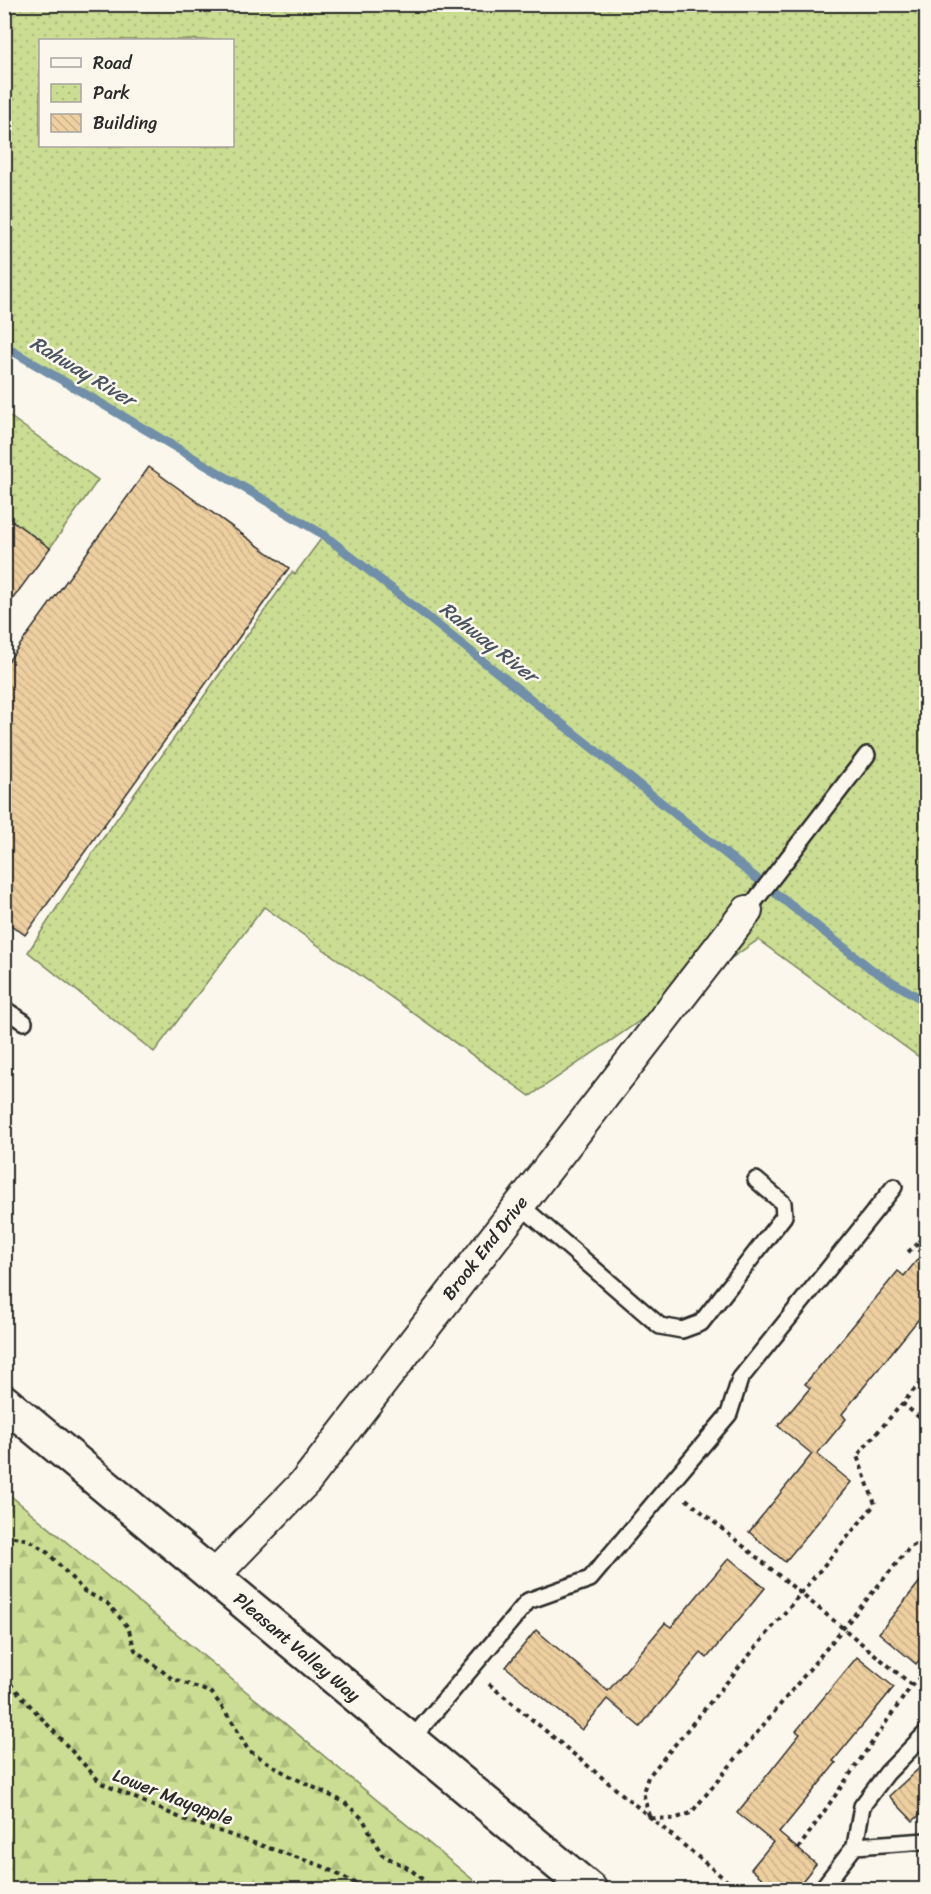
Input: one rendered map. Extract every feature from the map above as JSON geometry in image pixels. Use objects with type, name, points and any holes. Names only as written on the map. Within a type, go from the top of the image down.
[{"type":"main road","name":"Pleasant Valley Way","points":[[4,1402],[590,1890]]},
{"type":"street","name":"Brook End Drive","points":[[213,1577],[306,1481],[747,911]]},
{"type":"lane","points":[[747,911],[792,849],[867,755]]},
{"type":"lane","points":[[4,1009],[24,1022]]},
{"type":"lane","points":[[519,1204],[660,1326],[682,1330],[701,1323],[784,1216],[783,1203],[756,1180]]},
{"type":"lane","points":[[410,1741],[528,1601],[590,1579],[729,1414],[740,1379],[894,1187]]},
{"type":"lane","points":[[821,1890],[855,1845],[862,1806],[887,1773],[927,1733]]},
{"type":"lane","points":[[855,1845],[927,1841]]},
{"type":"path","points":[[908,1252],[927,1237]]},
{"type":"path","points":[[650,1817],[643,1792],[648,1777],[874,1504],[857,1456],[927,1376]]},
{"type":"path","points":[[902,1403],[927,1423]]},
{"type":"path","points":[[669,1485],[912,1685]]},
{"type":"path","points":[[4,1535],[29,1540],[48,1554],[84,1591],[107,1603],[128,1628],[135,1650],[171,1678],[212,1693],[248,1750],[288,1775],[344,1802],[363,1819],[382,1855],[410,1869],[435,1890]]},
{"type":"path","points":[[650,1817],[674,1819],[691,1814],[910,1547],[927,1539]]},
{"type":"path","points":[[471,1669],[738,1890]]},
{"type":"path","points":[[798,1848],[912,1685],[927,1672]]},
{"type":"path","name":"Lower Mayapple","points":[[4,1677],[101,1783],[183,1819],[322,1866],[368,1890]]},
{"type":"green space","points":[[5,5],[926,5],[926,1062],[758,940],[530,1096],[264,907],[154,1052],[28,952],[89,858],[292,572],[295,574],[324,535],[5,346]]},
{"type":"green space","points":[[5,413],[98,480],[50,548],[5,515]]},
{"type":"green space","points":[[5,1491],[484,1889],[5,1889]]},
{"type":"building","points":[[149,467],[289,568],[25,935],[4,920],[4,667]]},
{"type":"building","points":[[4,515],[50,548],[4,611]]},
{"type":"building","points":[[926,1249],[926,1310],[842,1414],[846,1419],[817,1454],[851,1482],[785,1562],[749,1532],[812,1454],[778,1426],[810,1388],[805,1384],[898,1271],[904,1276]]},
{"type":"building","points":[[729,1558],[765,1588],[707,1658],[701,1653],[640,1727],[607,1699],[582,1730],[506,1667],[536,1630],[608,1691],[665,1623],[671,1627]]},
{"type":"building","points":[[926,1574],[926,1652],[916,1664],[879,1633]]},
{"type":"building","points":[[857,1657],[894,1687],[833,1761],[836,1763],[779,1833],[816,1864],[795,1890],[776,1890],[751,1869],[773,1842],[737,1813],[800,1734],[796,1731]]},
{"type":"building","points":[[926,1762],[926,1809],[913,1821],[889,1796]]},
{"type":"waterway","name":"Rahway River","points":[[4,346],[324,535],[871,969],[926,1002]]}]
